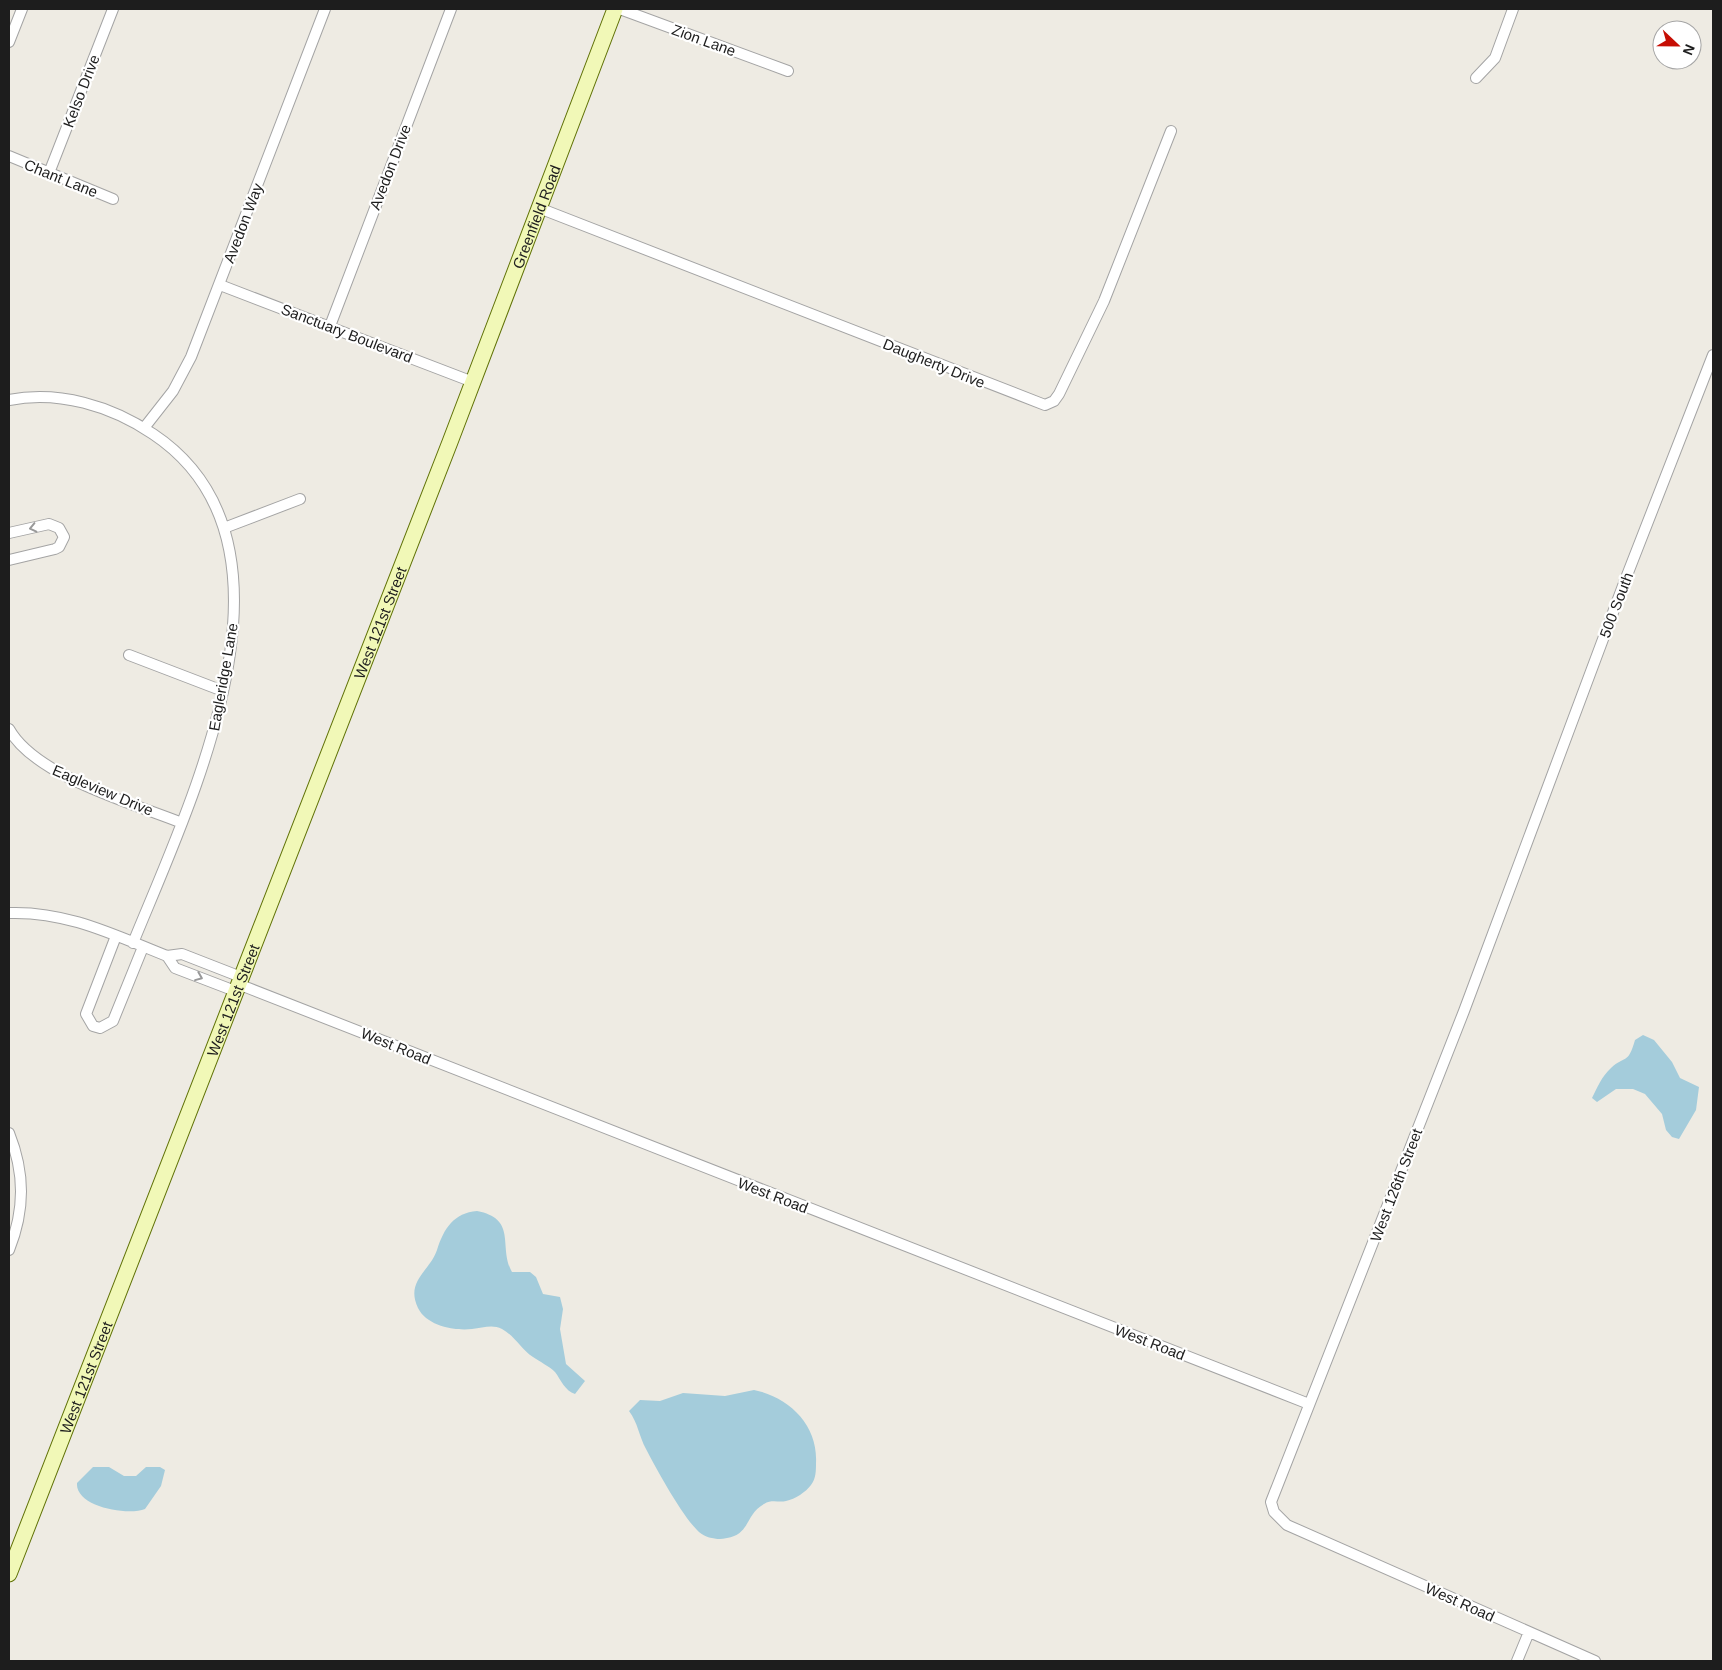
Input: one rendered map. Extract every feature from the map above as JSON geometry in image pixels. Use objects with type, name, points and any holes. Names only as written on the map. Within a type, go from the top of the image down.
[{"type":"street","points":[[9,42],[22,9]]},
{"type":"street","name":"Kelso Drive","points":[[49,173],[113,9]]},
{"type":"street","name":"Avedon Way","points":[[144,428],[182,376],[220,285],[325,9]]},
{"type":"street","name":"Avedon Drive","points":[[330,326],[451,9]]},
{"type":"street","name":"Greenfield Road","points":[[457,425],[615,9]]},
{"type":"street","name":"Zion Lane","points":[[620,9],[788,71]]},
{"type":"street","points":[[1476,78],[1495,58],[1513,9]]},
{"type":"street","name":"Daugherty Drive","points":[[539,208],[1045,405],[1054,401],[1059,394],[1104,302],[1171,131]]},
{"type":"street","name":"Chant Lane","points":[[9,156],[112,199]]},
{"type":"street","name":"Sanctuary Boulevard","points":[[220,285],[473,382]]},
{"type":"street","name":"500 South","points":[[1521,857],[1624,583],[1713,355]]},
{"type":"street","name":"Eagleridge Lane","points":[[9,400],[43,397],[86,403],[101,407],[144,428],[179,455],[207,492],[224,528],[233,565],[235,594],[223,691],[216,728],[138,945],[113,1021],[100,1028],[93,1026],[86,1014],[116,936]]},
{"type":"street","name":"West 121st Street","points":[[9,1574],[457,425]]},
{"type":"street","points":[[224,528],[300,499]]},
{"type":"street","points":[[9,533],[49,524],[59,528],[64,538],[59,547],[55,549],[9,560]]},
{"type":"street","points":[[128,655],[223,691]]},
{"type":"street","name":"Eagleview Drive","points":[[10,735],[31,756],[61,774],[182,823]]},
{"type":"street","name":"West 126th Street","points":[[1274,1512],[1271,1502],[1274,1489],[1462,1018],[1521,857]]},
{"type":"street","name":"West Road","points":[[9,913],[35,912],[57,916],[167,956],[182,954],[238,984],[1309,1404]]},
{"type":"street","name":"West Road","points":[[167,956],[175,968],[238,984]]},
{"type":"street","points":[[9,1133],[17,1158],[22,1188],[19,1221],[9,1250]]},
{"type":"street","name":"West Road","points":[[1274,1512],[1282,1522],[1289,1526],[1595,1661]]},
{"type":"street","points":[[1517,1661],[1529,1632]]},
{"type":"water","points":[[1643,1035],[1654,1040],[1672,1062],[1680,1078],[1699,1087],[1696,1110],[1679,1139],[1672,1137],[1666,1130],[1662,1114],[1645,1094],[1633,1089],[1616,1089],[1597,1102],[1592,1098],[1605,1075],[1611,1068],[1628,1056],[1635,1040]]},
{"type":"water","points":[[477,1211],[498,1220],[505,1235],[506,1253],[512,1272],[530,1272],[536,1277],[543,1294],[560,1297],[563,1309],[560,1329],[566,1364],[585,1381],[575,1394],[566,1388],[553,1370],[529,1354],[511,1335],[502,1329],[491,1327],[449,1328],[434,1323],[422,1314],[418,1308],[414,1290],[416,1283],[434,1257],[443,1235],[456,1218],[469,1212]]},
{"type":"water","points":[[754,1390],[779,1399],[799,1415],[812,1437],[815,1449],[815,1477],[809,1488],[797,1497],[786,1501],[773,1501],[764,1504],[757,1509],[737,1534],[715,1539],[699,1532],[692,1525],[663,1480],[646,1449],[629,1411],[640,1400],[660,1401],[683,1393],[725,1396]]},
{"type":"water","points":[[93,1467],[109,1467],[124,1476],[136,1476],[146,1467],[160,1467],[165,1470],[161,1486],[145,1509],[127,1511],[104,1508],[84,1498],[79,1491],[77,1483]]}]
